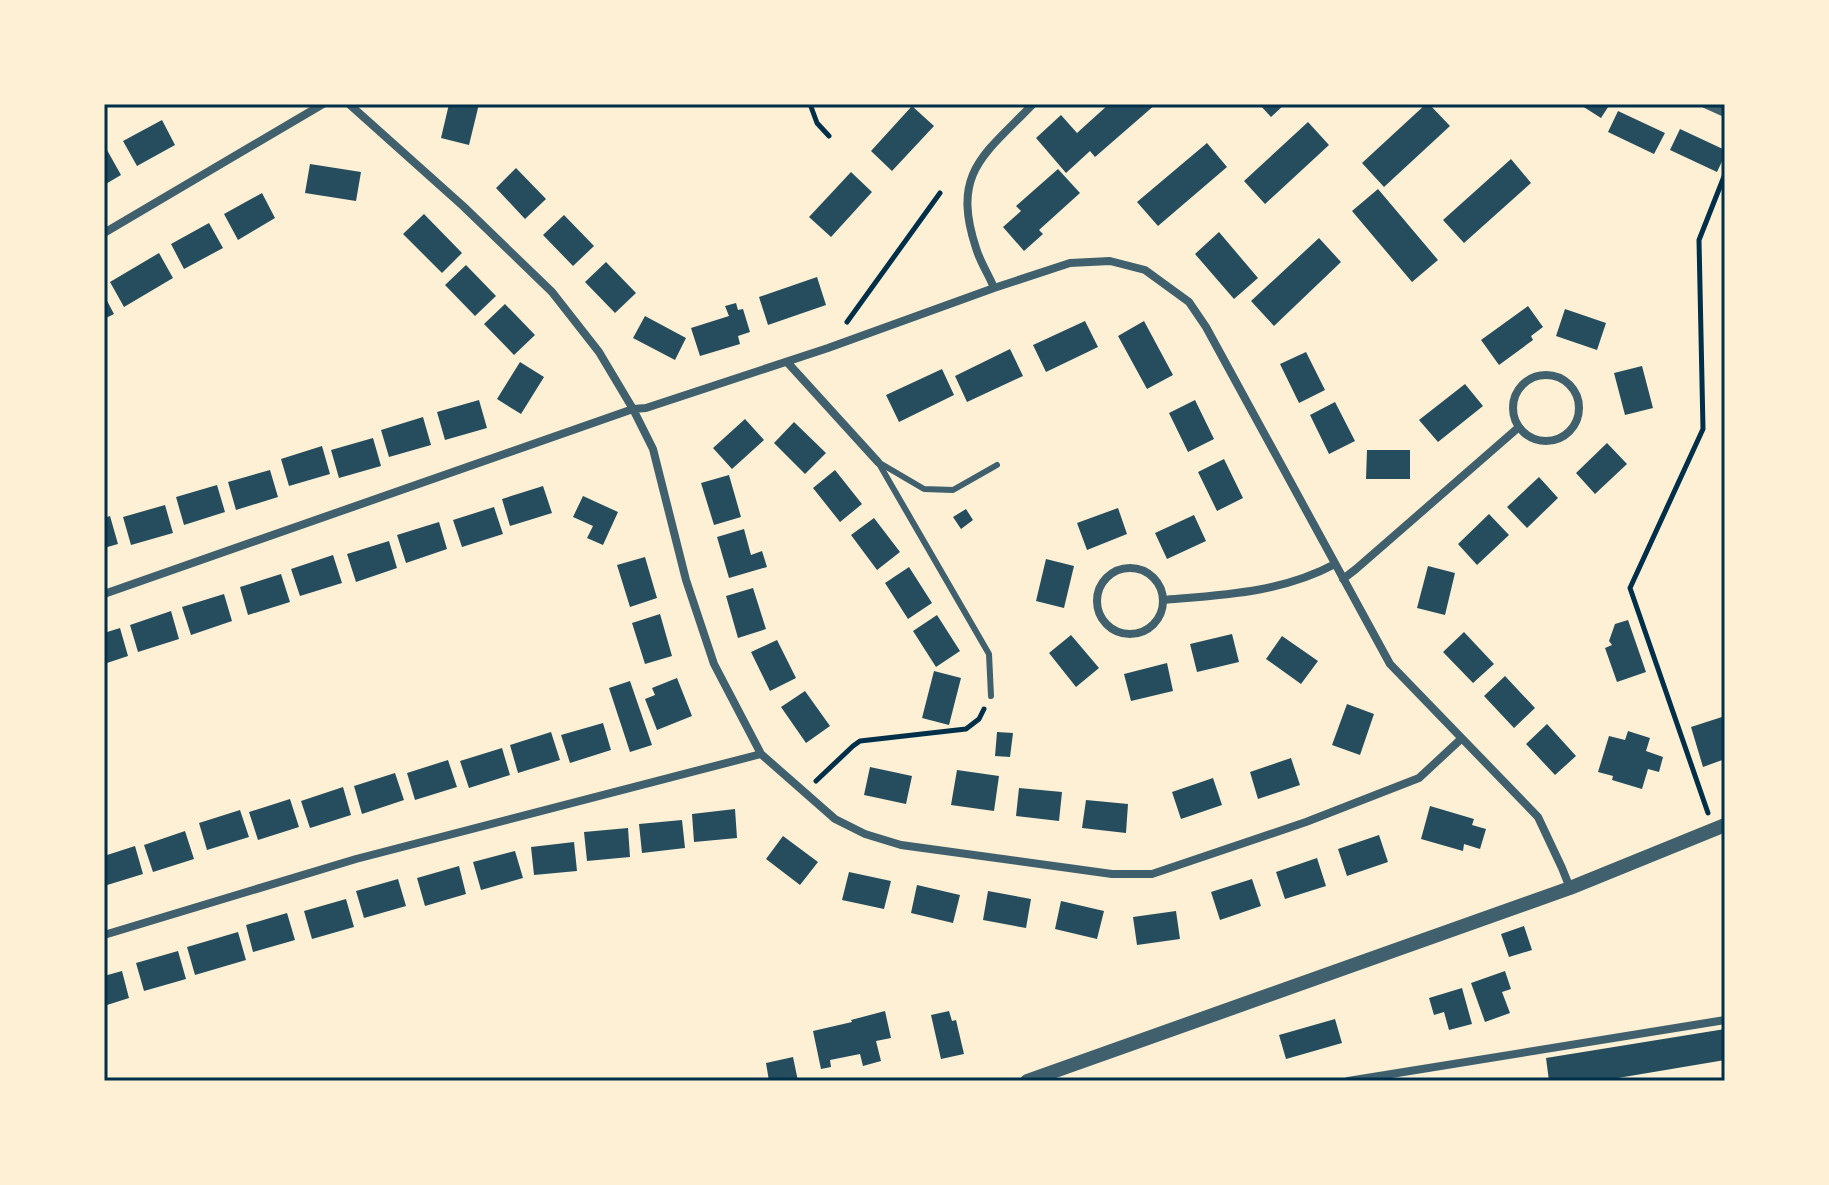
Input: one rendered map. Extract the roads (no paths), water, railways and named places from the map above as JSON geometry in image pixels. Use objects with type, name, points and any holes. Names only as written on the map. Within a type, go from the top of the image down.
[{"type":"street","points":[[104,233],[323,104]]},
{"type":"street","points":[[349,104],[463,206],[552,292],[599,352],[653,449],[686,580],[714,664],[761,754],[835,819],[865,834],[901,845],[1112,874],[1152,874],[1306,822],[1419,778],[1461,739]]},
{"type":"street","points":[[994,288],[977,250],[968,216],[967,190],[974,168],[1033,104]]},
{"type":"street","points":[[1705,104],[1725,113]]},
{"type":"street","points":[[104,594],[633,409],[646,408],[787,362],[994,288],[1070,263],[1110,261],[1145,270],[1189,302],[1206,327],[1390,664],[1538,817],[1570,888]]},
{"type":"street","points":[[787,362],[878,462]]},
{"type":"street","points":[[1554,376],[1573,389],[1579,409],[1577,419],[1565,435],[1545,441],[1535,439],[1519,427],[1513,405],[1516,394],[1532,378],[1554,376]]},
{"type":"street","points":[[1343,579],[1519,427]]},
{"type":"street","points":[[1163,600],[1270,589],[1335,564]]},
{"type":"street","points":[[1129,569],[1149,574],[1161,590],[1163,600],[1156,622],[1147,629],[1125,634],[1106,623],[1099,614],[1097,603],[1098,593],[1109,575],[1129,569]]},
{"type":"street","points":[[104,935],[356,859],[761,754]]},
{"type":"street","points":[[1027,1081],[1570,888],[1720,827]]},
{"type":"street","points":[[1348,1081],[1725,1020]]},
{"type":"lane","points":[[878,462],[924,489],[953,490],[997,465]]},
{"type":"lane","points":[[878,462],[989,654],[991,696]]}]
